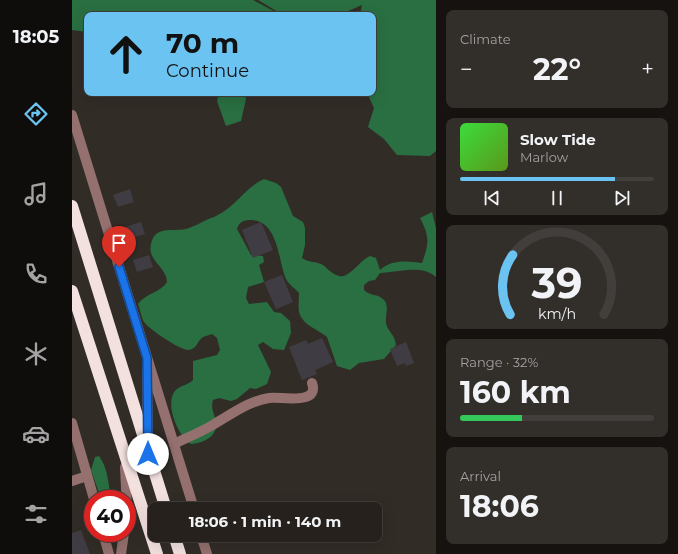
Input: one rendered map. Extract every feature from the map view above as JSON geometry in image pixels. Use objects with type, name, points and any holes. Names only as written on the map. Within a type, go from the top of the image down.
[{"type":"highway","points":[[72,206],[164,502]]},
{"type":"highway","points":[[72,291],[157,554]]},
{"type":"highway","points":[[176,542],[180,554]]},
{"type":"street","points":[[72,115],[192,502]]},
{"type":"street","points":[[147,358],[148,454]]},
{"type":"street","points":[[174,444],[242,408],[262,400],[272,398],[295,399],[306,396],[313,392],[314,388],[312,383]]},
{"type":"street","points":[[72,423],[91,490]]},
{"type":"street","points":[[124,453],[127,490]]},
{"type":"street","points":[[72,481],[87,476]]},
{"type":"street","points":[[106,542],[109,554]]},
{"type":"street","points":[[121,554],[123,542]]},
{"type":"street","points":[[204,542],[207,554]]},
{"type":"green space","points":[[72,0],[253,0],[275,12],[84,12],[84,32],[72,30]]},
{"type":"green space","points":[[258,0],[436,0],[436,151],[430,156],[397,155],[384,139],[368,127],[374,108],[368,96],[376,96],[376,12],[361,12],[362,5],[346,12],[278,12]]},
{"type":"green space","points":[[218,96],[245,96],[246,99],[241,121],[226,126],[217,101]]},
{"type":"green space","points":[[264,179],[276,183],[281,187],[293,216],[303,222],[305,228],[305,245],[302,258],[307,261],[323,265],[332,273],[339,276],[347,275],[370,256],[376,258],[380,270],[384,266],[394,262],[405,261],[422,263],[427,245],[427,235],[420,218],[432,212],[436,228],[436,277],[424,271],[402,270],[380,273],[375,280],[369,281],[364,285],[364,290],[366,292],[379,296],[385,301],[387,307],[387,326],[396,345],[384,359],[359,363],[350,370],[337,366],[327,337],[307,324],[301,317],[299,312],[299,293],[286,279],[276,243],[267,227],[260,222],[251,220],[242,222],[237,229],[251,255],[263,256],[264,262],[259,265],[264,282],[248,287],[246,298],[249,304],[267,302],[274,312],[281,313],[290,321],[291,333],[284,350],[273,349],[263,342],[258,345],[271,372],[267,384],[256,389],[250,388],[237,399],[231,401],[219,398],[213,400],[212,407],[216,425],[214,433],[204,441],[191,444],[181,434],[174,418],[171,401],[173,394],[177,389],[193,380],[193,361],[217,355],[220,350],[217,338],[212,334],[203,337],[195,347],[189,350],[179,347],[165,339],[144,322],[138,304],[145,297],[161,289],[167,282],[164,272],[154,260],[151,244],[156,234],[160,232],[165,230],[181,230],[192,227],[226,210],[251,187]]},
{"type":"green space","points":[[99,456],[102,461],[106,471],[110,490],[98,490],[91,470],[95,457]]},
{"type":"building","points":[[130,189],[134,202],[118,207],[113,195]]},
{"type":"building","points":[[141,222],[145,234],[129,239],[125,227]]},
{"type":"building","points":[[261,222],[273,250],[253,258],[242,230]]},
{"type":"building","points":[[149,255],[153,267],[137,272],[133,260]]},
{"type":"building","points":[[282,275],[293,302],[276,309],[264,282]]},
{"type":"building","points":[[322,338],[333,362],[315,370],[317,374],[302,380],[289,347],[306,340],[308,344]]},
{"type":"building","points":[[406,342],[414,363],[406,366],[405,363],[397,366],[390,349]]},
{"type":"building","points":[[81,530],[84,542],[86,542],[90,554],[72,554],[72,533]]},
{"type":"route","points":[[119,267],[147,358],[148,454]]}]
